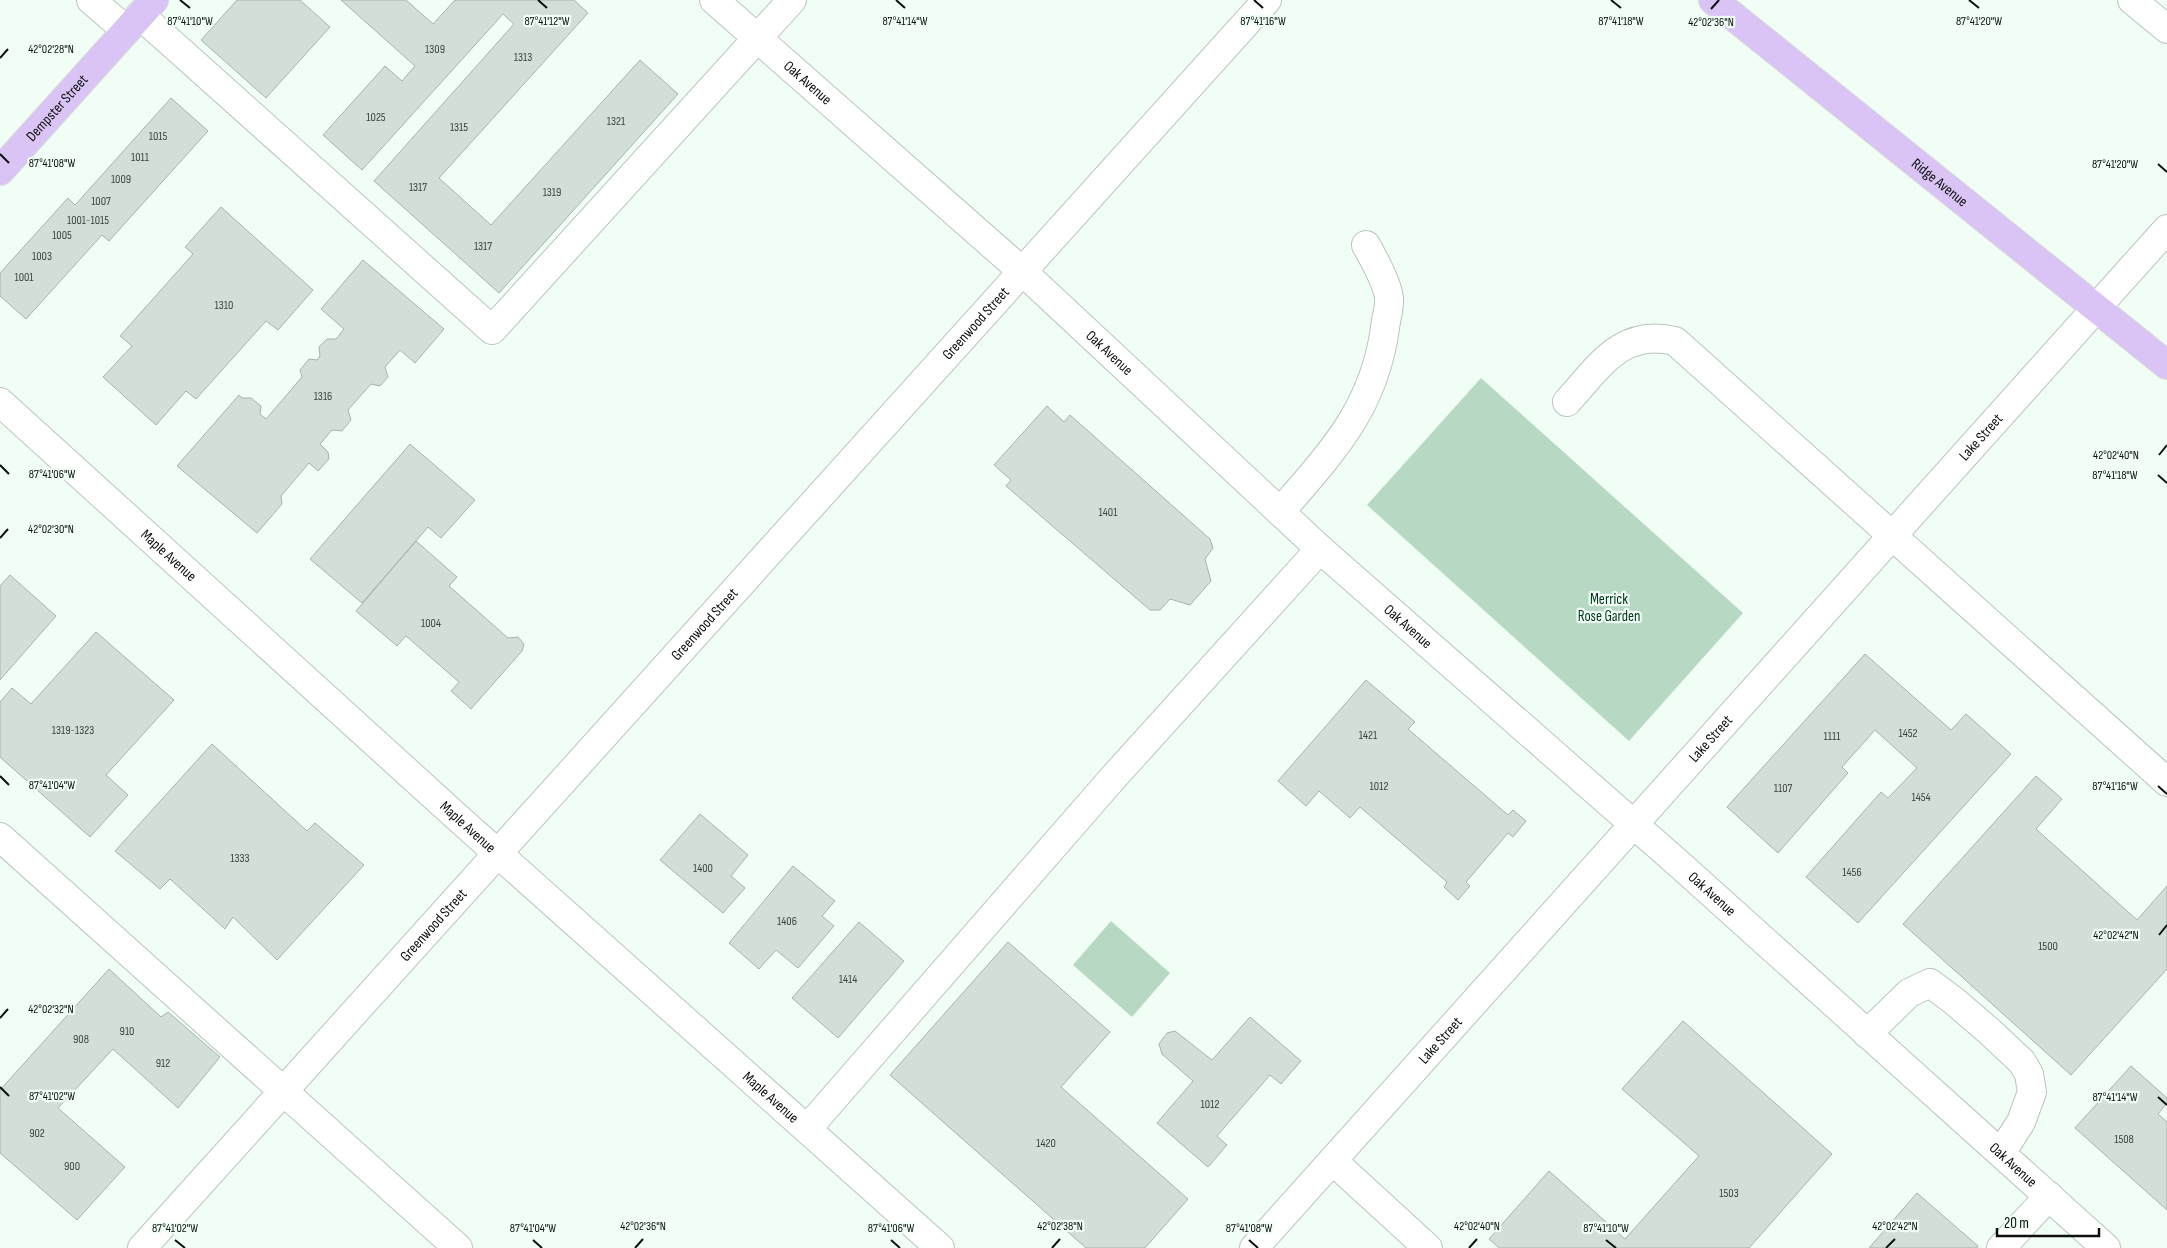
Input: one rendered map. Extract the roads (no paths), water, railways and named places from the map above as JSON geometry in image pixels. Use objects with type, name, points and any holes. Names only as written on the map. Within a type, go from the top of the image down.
[{"type":"main road","name":"Ridge Avenue","points":[[1713,0],[2167,365]]},
{"type":"main road","name":"Dempster Street","points":[[0,171],[140,15]]},
{"type":"street","points":[[91,0],[140,15],[492,330],[792,0]]},
{"type":"street","name":"Oak Avenue","points":[[714,0],[1023,272],[1320,550],[1634,824],[2106,1248]]},
{"type":"street","name":"Greenwood Street","points":[[142,1248],[1267,0]]},
{"type":"street","points":[[2132,0],[2167,29]]},
{"type":"street","name":"Lake Street","points":[[1254,1248],[2167,229]]},
{"type":"street","points":[[1280,512],[1335,449],[1373,382],[1383,343],[1389,297],[1378,268],[1366,246]]},
{"type":"street","points":[[1567,402],[1616,349],[1633,341],[1660,337],[1675,341],[2167,782]]},
{"type":"street","name":"Maple Avenue","points":[[0,402],[498,854],[940,1248]]},
{"type":"street","points":[[807,1129],[1112,779],[1320,550]]},
{"type":"street","points":[[0,837],[458,1248]]},
{"type":"street","points":[[1868,1034],[1909,993],[1930,983],[1988,1031],[2022,1062],[2029,1074],[2032,1092],[2020,1122],[2000,1153]]},
{"type":"street","points":[[1333,1161],[1428,1248]]},
{"type":"street","points":[[2001,1248],[2049,1196]]},
{"type":"park label","name":"Merrick Rose Garden","points":[[1609,608]]}]
